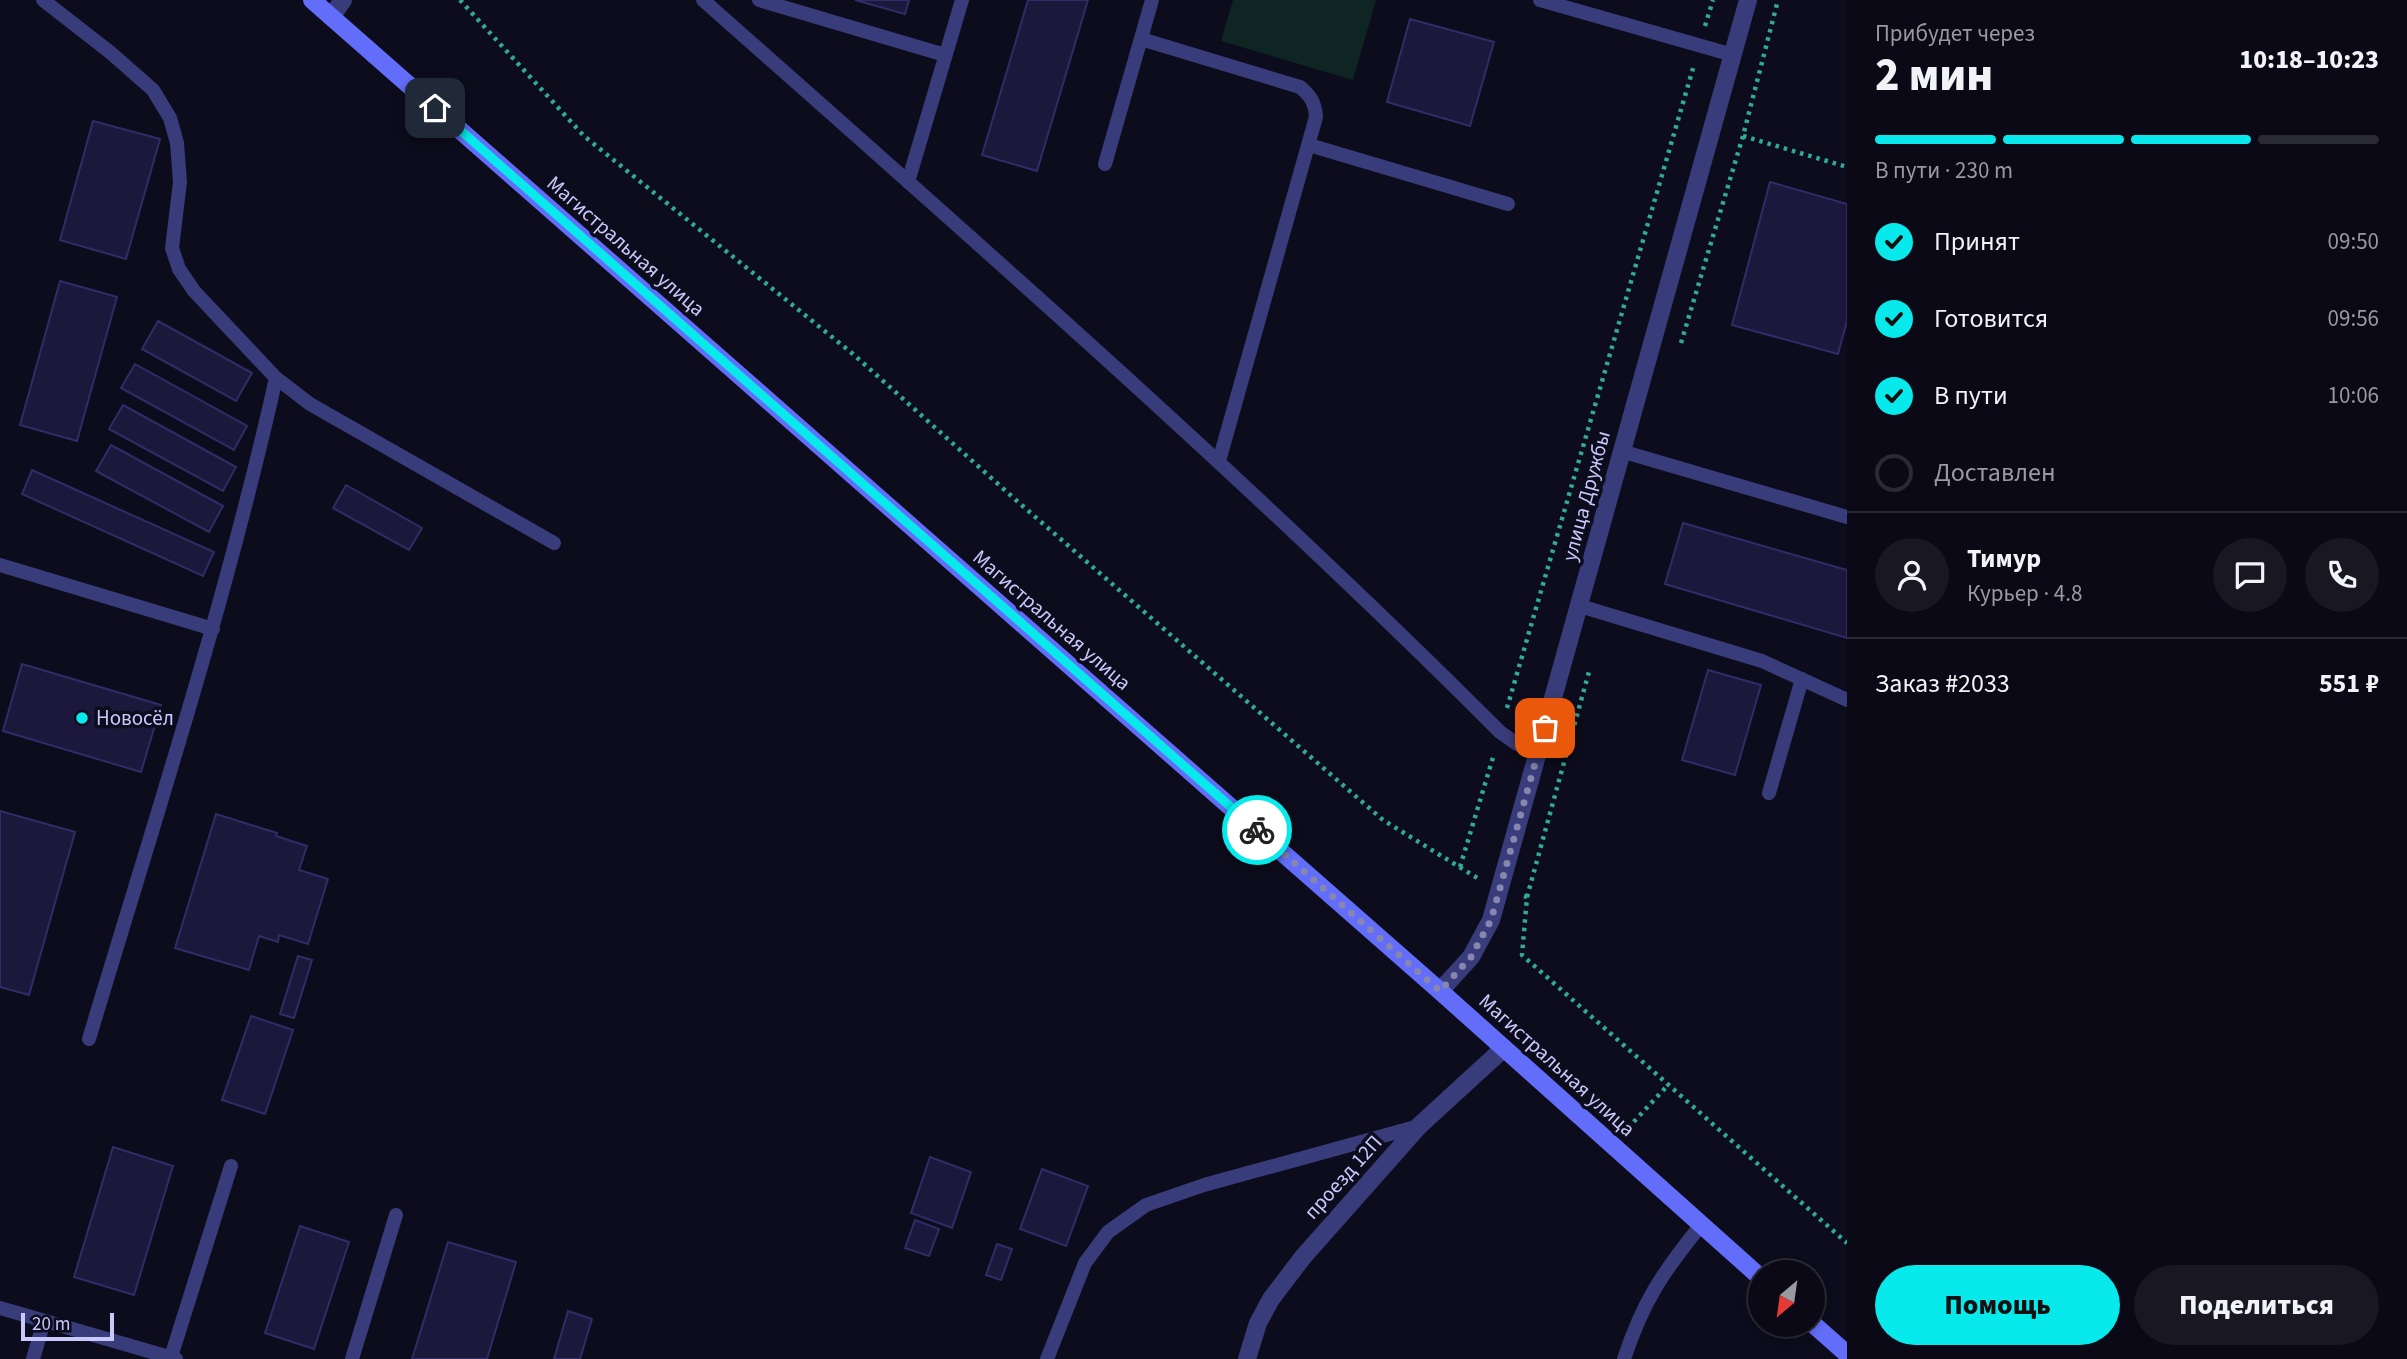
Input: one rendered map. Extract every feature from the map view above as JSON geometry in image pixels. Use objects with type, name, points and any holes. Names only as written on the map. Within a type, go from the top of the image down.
[{"type":"main road","name":"Магистральная улица","points":[[312,0],[1440,991],[1748,1266]]},
{"type":"main road","points":[[1825,1335],[1847,1354]]},
{"type":"street","points":[[331,17],[343,0]]},
{"type":"street","name":"улица Дружбы","points":[[1440,991],[1471,957],[1484,936],[1500,887],[1748,0]]},
{"type":"street","name":"проезд 12П","points":[[1247,1359],[1258,1323],[1286,1278],[1419,1126],[1504,1048]]},
{"type":"lane","points":[[43,0],[153,90],[170,118],[177,143],[180,182],[172,248],[179,269],[194,291],[276,378],[310,404],[554,543]]},
{"type":"lane","points":[[703,0],[1219,461],[1386,618],[1500,732],[1517,744],[1538,752]]},
{"type":"lane","points":[[759,0],[945,55]]},
{"type":"lane","points":[[908,182],[962,0]]},
{"type":"lane","points":[[1105,164],[1152,0]]},
{"type":"lane","points":[[1540,0],[1733,55]]},
{"type":"lane","points":[[1141,39],[1300,87],[1310,95],[1316,106],[1309,145],[1219,461]]},
{"type":"lane","points":[[1309,145],[1508,204]]},
{"type":"lane","points":[[89,1039],[213,629],[276,378]]},
{"type":"lane","points":[[1621,452],[1847,517]]},
{"type":"lane","points":[[0,565],[213,629]]},
{"type":"lane","points":[[1580,607],[1762,661],[1847,700]]},
{"type":"lane","points":[[1769,793],[1802,679]]},
{"type":"lane","points":[[1047,1359],[1085,1263],[1108,1232],[1146,1205],[1203,1185],[1419,1126]]},
{"type":"lane","points":[[0,1308],[174,1358],[231,1166]]},
{"type":"lane","points":[[352,1359],[396,1215]]},
{"type":"lane","points":[[1624,1359],[1637,1321],[1657,1283],[1701,1225]]},
{"type":"lane","points":[[33,1359],[44,1321]]},
{"type":"path","points":[[460,0],[584,136],[853,354],[1383,820],[1478,878],[1527,897],[1522,955],[1847,1243]]},
{"type":"path","points":[[1460,867],[1713,0]]},
{"type":"path","points":[[1742,136],[1847,167]]},
{"type":"green space","points":[[1233,0],[1376,0],[1353,80],[1221,41]]},
{"type":"building","points":[[855,0],[909,0],[905,14]]},
{"type":"building","points":[[1028,0],[1088,0],[1037,171],[982,155]]},
{"type":"building","points":[[1410,19],[1494,42],[1470,126],[1387,102]]},
{"type":"building","points":[[93,121],[160,139],[126,259],[60,240]]},
{"type":"building","points":[[1770,182],[1847,204],[1847,321],[1838,354],[1732,325]]},
{"type":"building","points":[[60,281],[117,297],[77,441],[20,425]]},
{"type":"building","points":[[158,321],[252,373],[236,401],[142,349]]},
{"type":"building","points":[[135,364],[247,426],[234,450],[121,388]]},
{"type":"building","points":[[123,405],[236,467],[223,491],[109,429]]},
{"type":"building","points":[[111,445],[223,506],[209,532],[96,471]]},
{"type":"building","points":[[32,470],[214,552],[203,576],[22,494]]},
{"type":"building","points":[[346,485],[422,528],[409,550],[333,508]]},
{"type":"building","points":[[1683,523],[1847,570],[1847,638],[1665,584]]},
{"type":"building","name":"Новосёл","points":[[22,664],[161,705],[141,772],[3,731]]},
{"type":"building","points":[[1708,670],[1761,685],[1735,775],[1682,760]]},
{"type":"building","points":[[0,811],[75,832],[29,995],[0,987]]},
{"type":"building","points":[[216,814],[277,833],[276,836],[307,846],[299,870],[328,879],[308,944],[279,935],[278,942],[259,936],[249,970],[175,948]]},
{"type":"building","points":[[298,956],[312,960],[294,1018],[280,1014]]},
{"type":"building","points":[[251,1016],[293,1030],[265,1114],[222,1100]]},
{"type":"building","points":[[113,1147],[173,1166],[134,1295],[74,1277]]},
{"type":"building","points":[[930,1157],[971,1172],[952,1228],[911,1213]]},
{"type":"building","points":[[1042,1169],[1088,1186],[1066,1246],[1020,1229]]},
{"type":"building","points":[[915,1220],[939,1229],[929,1256],[905,1248]]},
{"type":"building","points":[[300,1226],[349,1242],[314,1349],[265,1333]]},
{"type":"building","points":[[448,1242],[516,1262],[487,1359],[412,1359]]},
{"type":"building","points":[[997,1244],[1012,1249],[1001,1280],[986,1275]]},
{"type":"building","points":[[568,1311],[592,1319],[580,1359],[554,1359]]},
{"type":"way so far","points":[[1257,830],[1440,991],[1471,957],[1491,920],[1545,728]]},
{"type":"place","name":"Новосёл","points":[[82,718]]},
{"type":"route","points":[[435,108],[1257,830]]}]
